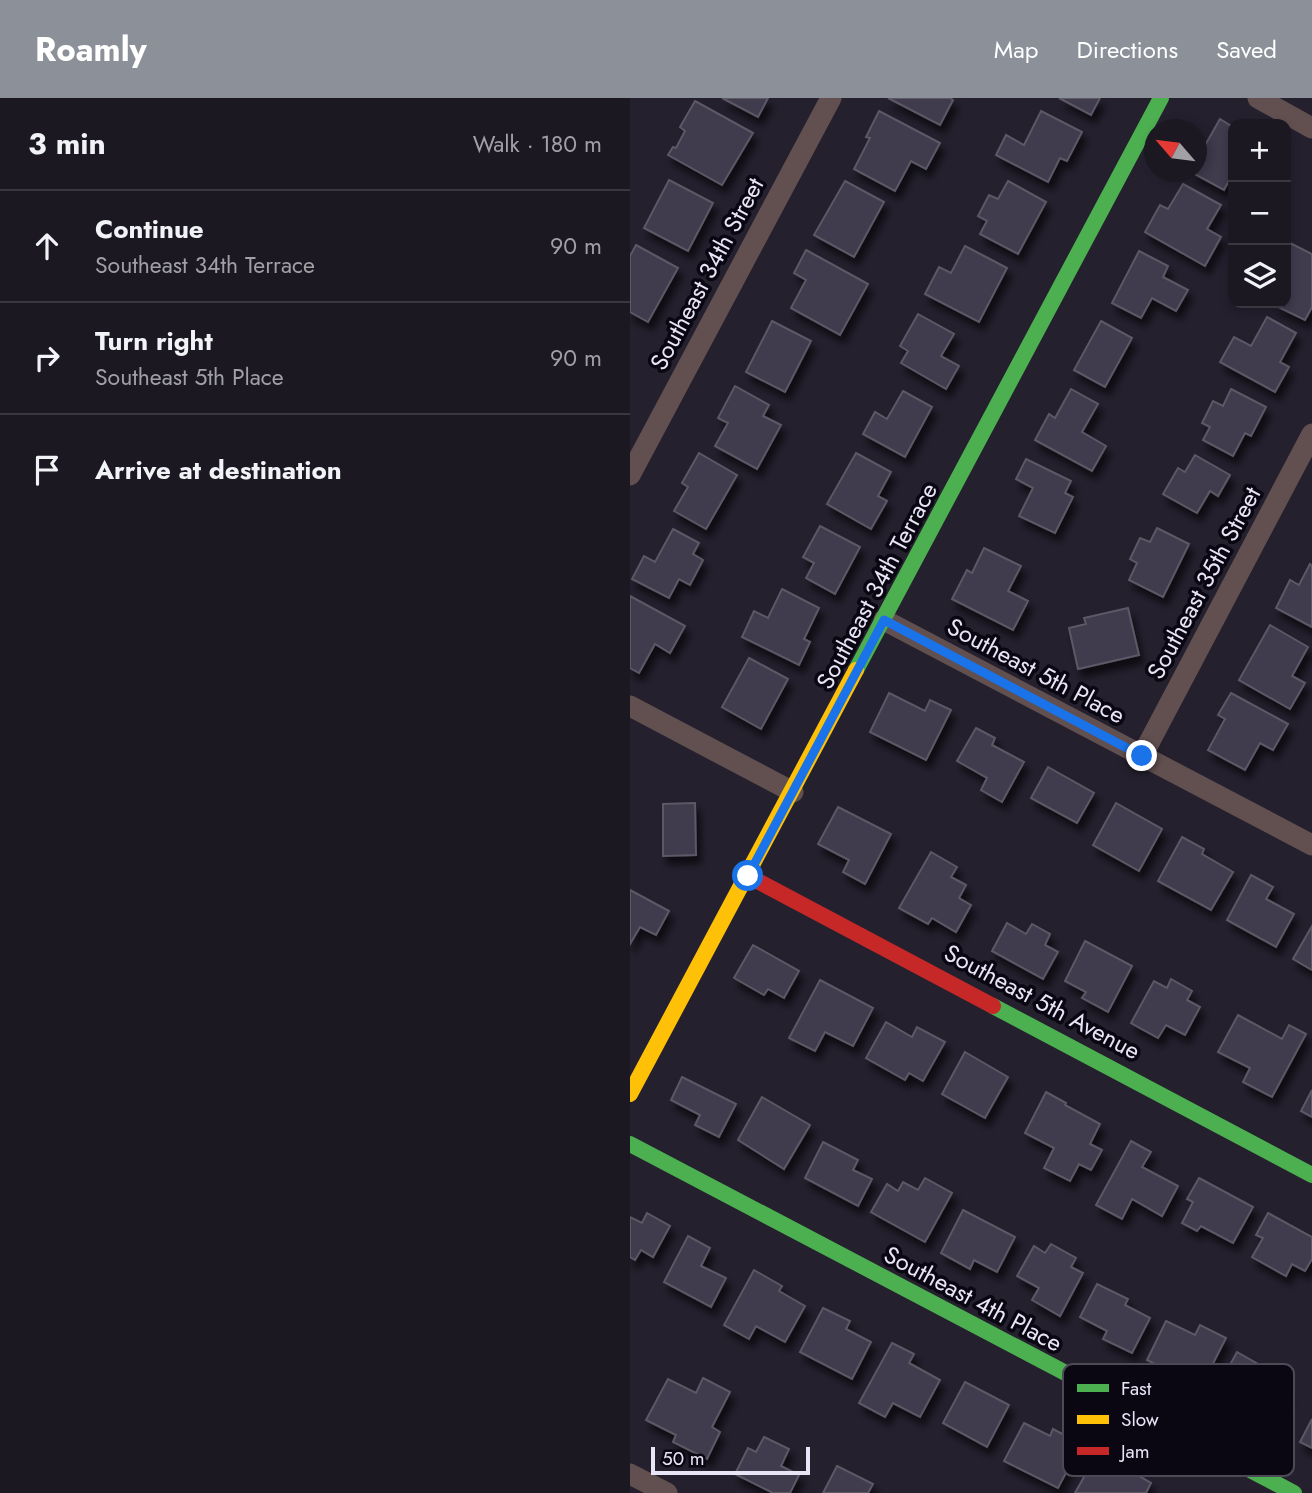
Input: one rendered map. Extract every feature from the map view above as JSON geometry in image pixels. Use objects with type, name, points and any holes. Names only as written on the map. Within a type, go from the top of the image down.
[{"type":"street","name":"Southeast 34th Street","points":[[630,475],[831,98]]},
{"type":"street","name":"Southeast 34th Terrace","points":[[630,1094],[1161,98]]},
{"type":"street","points":[[1258,98],[1312,128]]},
{"type":"street","name":"Southeast 35th Street","points":[[1142,756],[1312,435]]},
{"type":"street","name":"Southeast 5th Place","points":[[884,620],[1312,845]]},
{"type":"street","points":[[630,706],[793,792]]},
{"type":"street","name":"Southeast 5th Avenue","points":[[748,876],[1312,1175]]},
{"type":"street","name":"Southeast 4th Place","points":[[630,1144],[1063,1372]]},
{"type":"street","points":[[630,1474],[667,1493]]},
{"type":"street","name":"Southeast 4th Place","points":[[1262,1476],[1294,1493]]},
{"type":"building","points":[[722,98],[768,98],[758,117]]},
{"type":"building","points":[[888,98],[950,98],[953,100],[940,125]]},
{"type":"building","points":[[1059,98],[1100,98],[1091,115]]},
{"type":"building","points":[[695,101],[753,133],[722,185],[668,155],[673,147],[676,148],[685,131],[680,127]]},
{"type":"building","points":[[879,111],[940,143],[926,169],[911,161],[895,191],[854,169],[870,138],[866,137]]},
{"type":"building","points":[[1041,111],[1082,132],[1067,161],[1060,158],[1048,182],[996,155],[1006,135],[1024,145]]},
{"type":"building","points":[[1220,119],[1228,124],[1228,182],[1224,190],[1207,181],[1207,142]]},
{"type":"building","points":[[669,180],[713,203],[688,251],[644,228]]},
{"type":"building","points":[[845,181],[884,202],[854,257],[814,235]]},
{"type":"building","points":[[1008,181],[1046,202],[1018,254],[980,234],[987,221],[978,216],[989,195],[998,199]]},
{"type":"building","points":[[1183,184],[1221,205],[1207,229],[1221,237],[1205,266],[1145,232],[1160,205],[1168,209]]},
{"type":"building","points":[[1291,244],[1312,254],[1312,307],[1305,320],[1280,308],[1291,308]]},
{"type":"building","points":[[636,245],[678,268],[648,322],[630,312],[630,256]]},
{"type":"building","points":[[965,246],[1007,268],[979,322],[925,294],[939,267],[951,273]]},
{"type":"building","points":[[806,250],[868,284],[840,335],[791,308],[806,280],[794,273]]},
{"type":"building","points":[[1139,251],[1168,266],[1163,277],[1188,290],[1176,311],[1152,298],[1141,318],[1112,303]]},
{"type":"building","points":[[918,314],[954,334],[941,356],[959,366],[946,389],[901,363],[908,351],[900,346]]},
{"type":"building","points":[[1267,317],[1296,333],[1280,362],[1289,367],[1275,392],[1220,362],[1234,337],[1251,346]]},
{"type":"building","points":[[772,321],[811,341],[785,392],[746,372]]},
{"type":"building","points":[[1101,321],[1132,338],[1105,387],[1074,370]]},
{"type":"building","points":[[735,386],[769,405],[763,416],[781,425],[757,469],[715,446],[728,423],[718,418]]},
{"type":"building","points":[[1071,389],[1098,404],[1082,432],[1106,446],[1092,471],[1035,440],[1049,414],[1055,418]]},
{"type":"building","points":[[1231,389],[1266,407],[1251,436],[1245,433],[1233,456],[1203,440],[1210,427],[1202,423],[1213,401],[1223,406]]},
{"type":"building","points":[[903,391],[932,407],[905,457],[863,434],[875,412],[887,419]]},
{"type":"building","points":[[699,453],[737,475],[706,529],[674,511],[688,487],[682,483]]},
{"type":"building","points":[[856,453],[891,472],[878,496],[887,501],[871,529],[827,504]]},
{"type":"building","points":[[1195,455],[1230,475],[1218,496],[1210,491],[1197,513],[1163,494],[1178,468],[1185,472]]},
{"type":"building","points":[[1026,459],[1071,481],[1065,493],[1073,497],[1055,533],[1019,516],[1033,488],[1016,479]]},
{"type":"building","points":[[820,526],[860,547],[835,594],[806,578],[814,563],[803,557]]},
{"type":"building","points":[[1157,528],[1189,544],[1163,597],[1129,580],[1137,563],[1130,559],[1140,538],[1150,542]]},
{"type":"building","points":[[673,529],[699,543],[693,554],[703,560],[690,585],[679,579],[669,598],[632,579],[644,556],[655,562]]},
{"type":"building","points":[[984,548],[1021,566],[1008,591],[1028,601],[1013,630],[952,599],[967,570],[972,573]]},
{"type":"building","points":[[1310,564],[1312,627],[1276,608],[1290,580],[1299,585]]},
{"type":"building","points":[[782,589],[819,608],[804,639],[810,642],[799,665],[742,637],[754,611],[768,618]]},
{"type":"building","points":[[630,596],[685,626],[670,653],[655,644],[639,673],[630,668]]},
{"type":"building","points":[[1128,608],[1139,655],[1078,669],[1069,628],[1086,624],[1084,618]]},
{"type":"building","points":[[1270,625],[1308,647],[1292,676],[1305,683],[1290,709],[1239,680]]},
{"type":"building","points":[[749,658],[788,679],[761,729],[722,707]]},
{"type":"building","points":[[889,693],[925,711],[930,700],[951,710],[926,760],[870,732]]},
{"type":"building","points":[[1231,693],[1288,724],[1273,750],[1260,743],[1245,770],[1208,750],[1225,719],[1218,715]]},
{"type":"building","points":[[976,728],[995,738],[992,745],[1024,762],[1002,802],[981,790],[987,778],[957,761]]},
{"type":"building","points":[[1048,767],[1094,793],[1077,823],[1031,798]]},
{"type":"building","points":[[695,803],[696,855],[663,856],[663,804]]},
{"type":"building","points":[[1116,803],[1162,829],[1139,871],[1093,845]]},
{"type":"building","points":[[838,807],[891,834],[865,884],[843,872],[849,860],[818,844]]},
{"type":"building","points":[[1182,837],[1204,849],[1202,854],[1233,872],[1211,910],[1158,881]]},
{"type":"building","points":[[931,852],[957,867],[951,877],[966,885],[959,898],[971,905],[956,932],[932,918],[928,924],[899,908]]},
{"type":"building","points":[[1251,875],[1273,887],[1266,899],[1294,914],[1276,947],[1227,920]]},
{"type":"building","points":[[630,890],[669,911],[656,935],[640,927],[630,944]]},
{"type":"building","points":[[1007,923],[1026,934],[1032,924],[1050,934],[1045,945],[1058,952],[1043,979],[992,951]]},
{"type":"building","points":[[1312,926],[1312,970],[1293,959]]},
{"type":"building","points":[[1085,941],[1132,966],[1108,1012],[1082,998],[1086,992],[1065,981]]},
{"type":"building","points":[[753,945],[799,971],[784,998],[768,989],[764,995],[734,978]]},
{"type":"building","points":[[1171,979],[1192,991],[1187,1000],[1200,1007],[1185,1035],[1166,1025],[1158,1038],[1131,1023],[1154,981],[1167,988]]},
{"type":"building","points":[[820,980],[873,1008],[853,1046],[825,1032],[815,1051],[789,1038]]},
{"type":"building","points":[[1238,1015],[1282,1039],[1289,1025],[1306,1034],[1272,1097],[1243,1082],[1250,1068],[1218,1052]]},
{"type":"building","points":[[886,1022],[912,1037],[917,1027],[945,1042],[923,1081],[909,1073],[905,1080],[866,1058]]},
{"type":"building","points":[[965,1052],[1008,1077],[985,1118],[942,1094]]},
{"type":"building","points":[[682,1077],[736,1104],[719,1137],[695,1125],[700,1115],[671,1100]]},
{"type":"building","points":[[1312,1090],[1312,1117],[1301,1111]]},
{"type":"building","points":[[1046,1092],[1100,1124],[1090,1144],[1102,1150],[1091,1170],[1079,1164],[1070,1181],[1044,1168],[1054,1148],[1025,1133]]},
{"type":"building","points":[[762,1097],[810,1125],[784,1169],[738,1140]]},
{"type":"building","points":[[1131,1141],[1151,1152],[1142,1167],[1178,1186],[1162,1216],[1132,1199],[1122,1219],[1096,1205]]},
{"type":"building","points":[[823,1142],[858,1160],[853,1170],[872,1179],[858,1206],[805,1178]]},
{"type":"building","points":[[925,1178],[952,1193],[925,1242],[871,1212],[887,1184],[898,1191],[903,1182],[918,1190]]},
{"type":"building","points":[[1199,1178],[1253,1207],[1233,1243],[1201,1226],[1197,1231],[1182,1223],[1193,1202],[1187,1199]]},
{"type":"building","points":[[963,1210],[1015,1237],[997,1272],[974,1260],[970,1269],[941,1253]]},
{"type":"building","points":[[647,1213],[670,1226],[653,1257],[641,1250],[635,1260],[630,1257],[630,1217],[642,1223]]},
{"type":"building","points":[[1268,1213],[1312,1237],[1312,1259],[1305,1271],[1292,1264],[1286,1276],[1252,1257],[1263,1238],[1256,1235]]},
{"type":"building","points":[[688,1236],[710,1248],[701,1266],[726,1278],[711,1307],[664,1282]]},
{"type":"building","points":[[1051,1244],[1076,1258],[1071,1267],[1083,1273],[1060,1316],[1032,1300],[1039,1288],[1017,1276],[1034,1246],[1045,1253]]},
{"type":"building","points":[[754,1270],[782,1286],[779,1291],[805,1306],[785,1342],[756,1326],[749,1339],[724,1325]]},
{"type":"building","points":[[1097,1284],[1128,1299],[1125,1305],[1150,1318],[1132,1353],[1103,1339],[1107,1331],[1080,1317]]},
{"type":"building","points":[[823,1308],[850,1321],[846,1329],[871,1342],[852,1379],[800,1352]]},
{"type":"building","points":[[1166,1321],[1195,1335],[1200,1325],[1226,1338],[1213,1364],[1155,1364],[1147,1360]]},
{"type":"building","points":[[892,1343],[914,1354],[909,1363],[940,1380],[920,1417],[893,1403],[885,1417],[859,1403]]},
{"type":"building","points":[[1237,1352],[1258,1364],[1230,1364]]},
{"type":"building","points":[[703,1378],[730,1392],[712,1427],[720,1432],[707,1459],[673,1442],[676,1435],[646,1420],[668,1379],[696,1393]]},
{"type":"building","points":[[965,1382],[1009,1405],[987,1447],[943,1423]]},
{"type":"building","points":[[1312,1419],[1312,1448],[1300,1442]]},
{"type":"building","points":[[1024,1423],[1050,1436],[1053,1429],[1063,1434],[1064,1476],[1058,1488],[1004,1461]]},
{"type":"building","points":[[764,1437],[789,1449],[781,1466],[799,1475],[790,1493],[773,1493],[735,1474],[748,1448],[756,1452]]},
{"type":"building","points":[[837,1466],[873,1484],[868,1493],[823,1493]]},
{"type":"building","points":[[1085,1476],[1139,1476],[1151,1483],[1146,1493],[1075,1493]]},
{"type":"traffic: fast","points":[[856,670],[1161,98]]},
{"type":"traffic: fast","points":[[993,1006],[1312,1175]]},
{"type":"traffic: fast","points":[[630,1144],[1063,1372]]},
{"type":"traffic: fast","points":[[1262,1476],[1294,1493]]},
{"type":"traffic: slow","points":[[630,1094],[856,670]]},
{"type":"traffic: jam","points":[[748,876],[993,1006]]},
{"type":"route","points":[[748,876],[884,620],[1142,756]]}]
